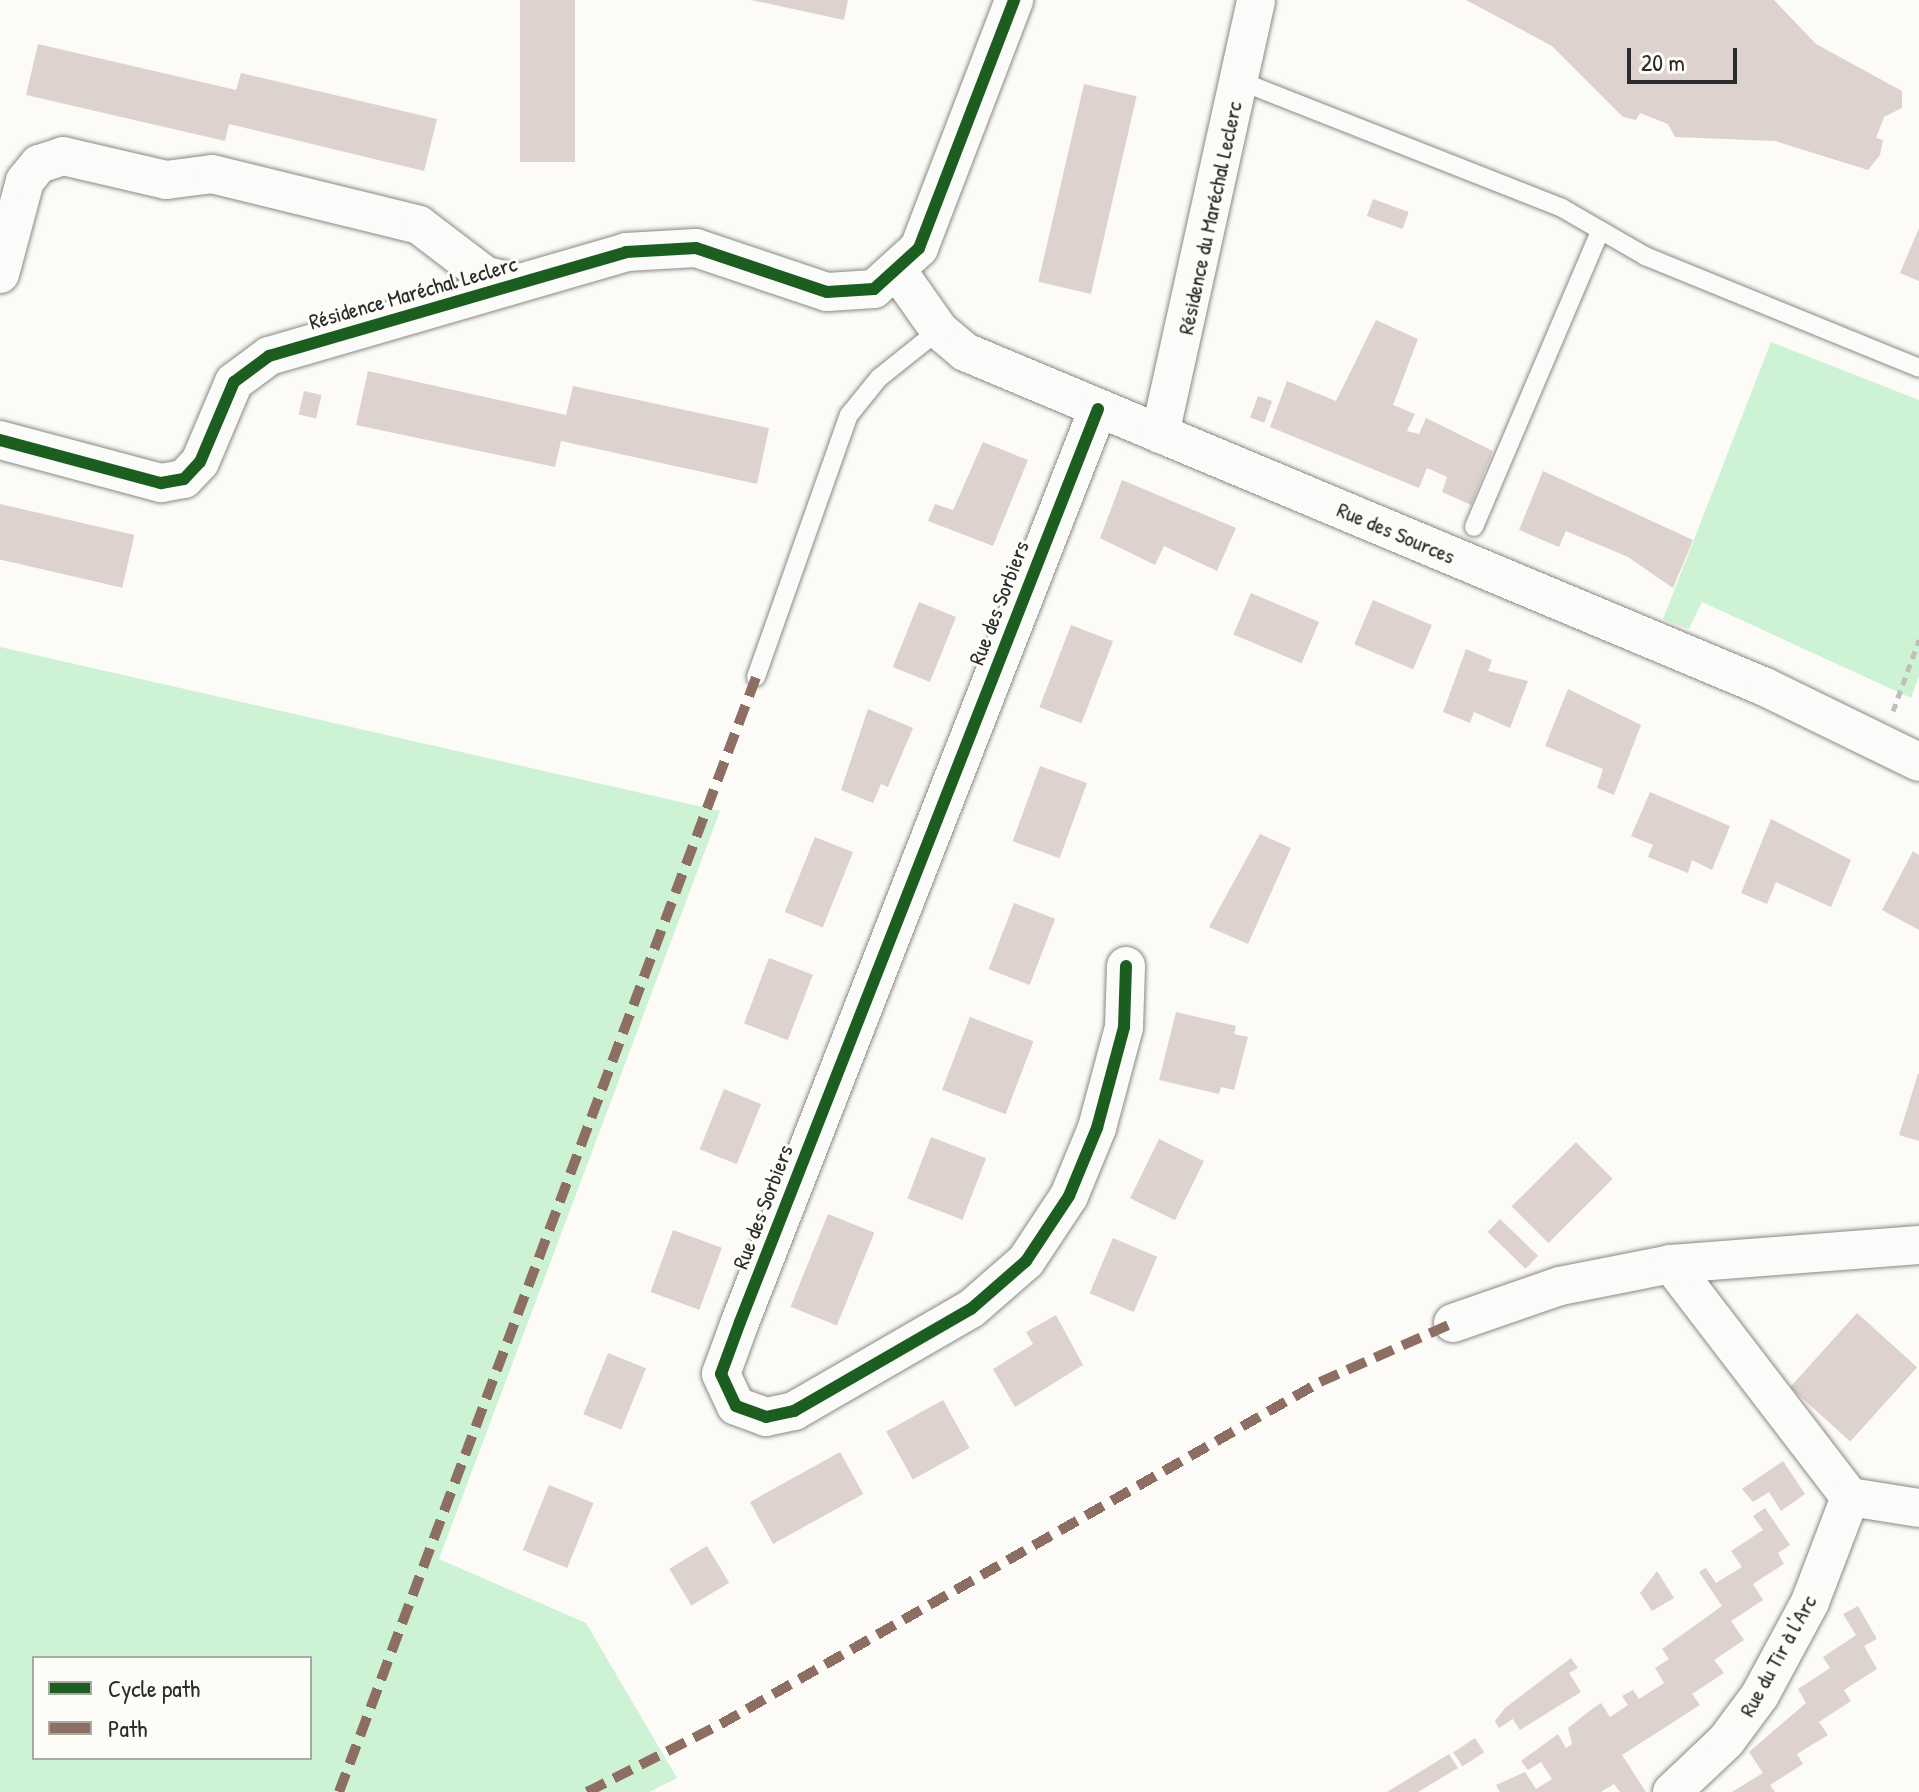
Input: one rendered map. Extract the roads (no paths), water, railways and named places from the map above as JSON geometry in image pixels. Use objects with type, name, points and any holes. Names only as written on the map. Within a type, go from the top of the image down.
[{"type":"street","points":[[899,273],[927,231],[1014,0]]},
{"type":"street","name":"Résidence du Maréchal Leclerc","points":[[1160,434],[1256,0]]},
{"type":"street","name":"Résidence Maréchal Leclerc","points":[[0,274],[25,181],[39,164],[63,156],[166,180],[212,174],[419,225],[486,276],[518,283]]},
{"type":"street","name":"Résidence Maréchal Leclerc","points":[[0,440],[161,483],[184,479],[200,462],[226,395],[256,362],[518,283],[626,252],[674,247],[731,256],[844,295],[899,273]]},
{"type":"street","name":"Rue des Sources","points":[[899,273],[939,330],[965,352],[1882,743],[1919,762]]},
{"type":"street","name":"Rue des Sorbiers","points":[[1098,409],[731,1347],[721,1387],[736,1406],[766,1417],[794,1411],[971,1309],[1026,1261],[1069,1196],[1097,1128],[1124,1027],[1126,966]]},
{"type":"street","points":[[1453,1323],[1560,1286],[1671,1264],[1919,1245]]},
{"type":"street","points":[[1671,1264],[1850,1497],[1919,1508]]},
{"type":"street","name":"Rue du Tir à l'Arc","points":[[1672,1792],[1726,1741],[1760,1695],[1810,1602],[1850,1497]]},
{"type":"lane","points":[[1240,81],[1562,208],[1600,231],[1919,368]]},
{"type":"lane","points":[[1474,527],[1600,231]]},
{"type":"lane","points":[[756,677],[849,415],[879,378],[939,330]]}]
